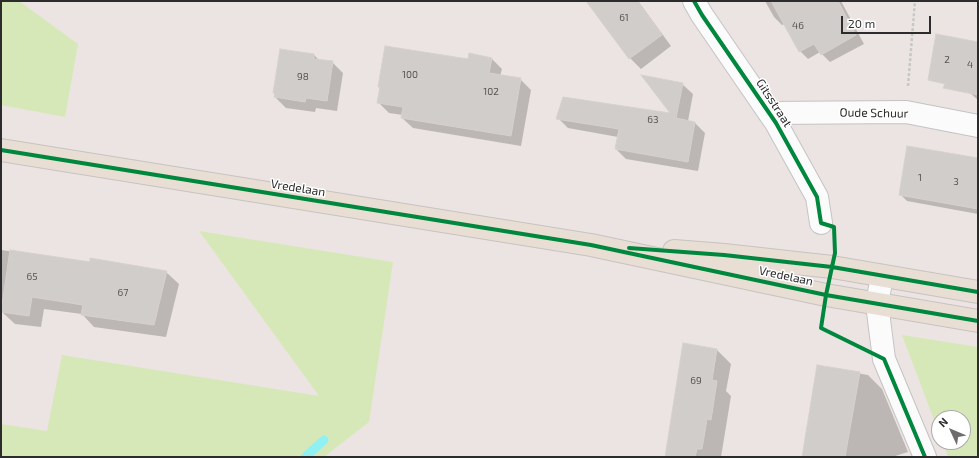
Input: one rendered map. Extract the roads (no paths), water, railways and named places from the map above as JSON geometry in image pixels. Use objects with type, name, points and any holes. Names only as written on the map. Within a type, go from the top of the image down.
[{"type":"main road","name":"Vredelaan","points":[[1,150],[591,245],[826,295],[978,321]]},
{"type":"main road","name":"Vredelaan","points":[[591,245],[724,255],[832,267],[978,292]]},
{"type":"street","name":"Gitsstraat","points":[[694,1],[776,123],[817,197],[821,223]]},
{"type":"street","name":"Oude Schuur","points":[[769,113],[906,112],[978,126]]},
{"type":"street","points":[[882,276],[877,304],[884,359],[925,457]]},
{"type":"waterway","points":[[305,457],[324,440]]}]
